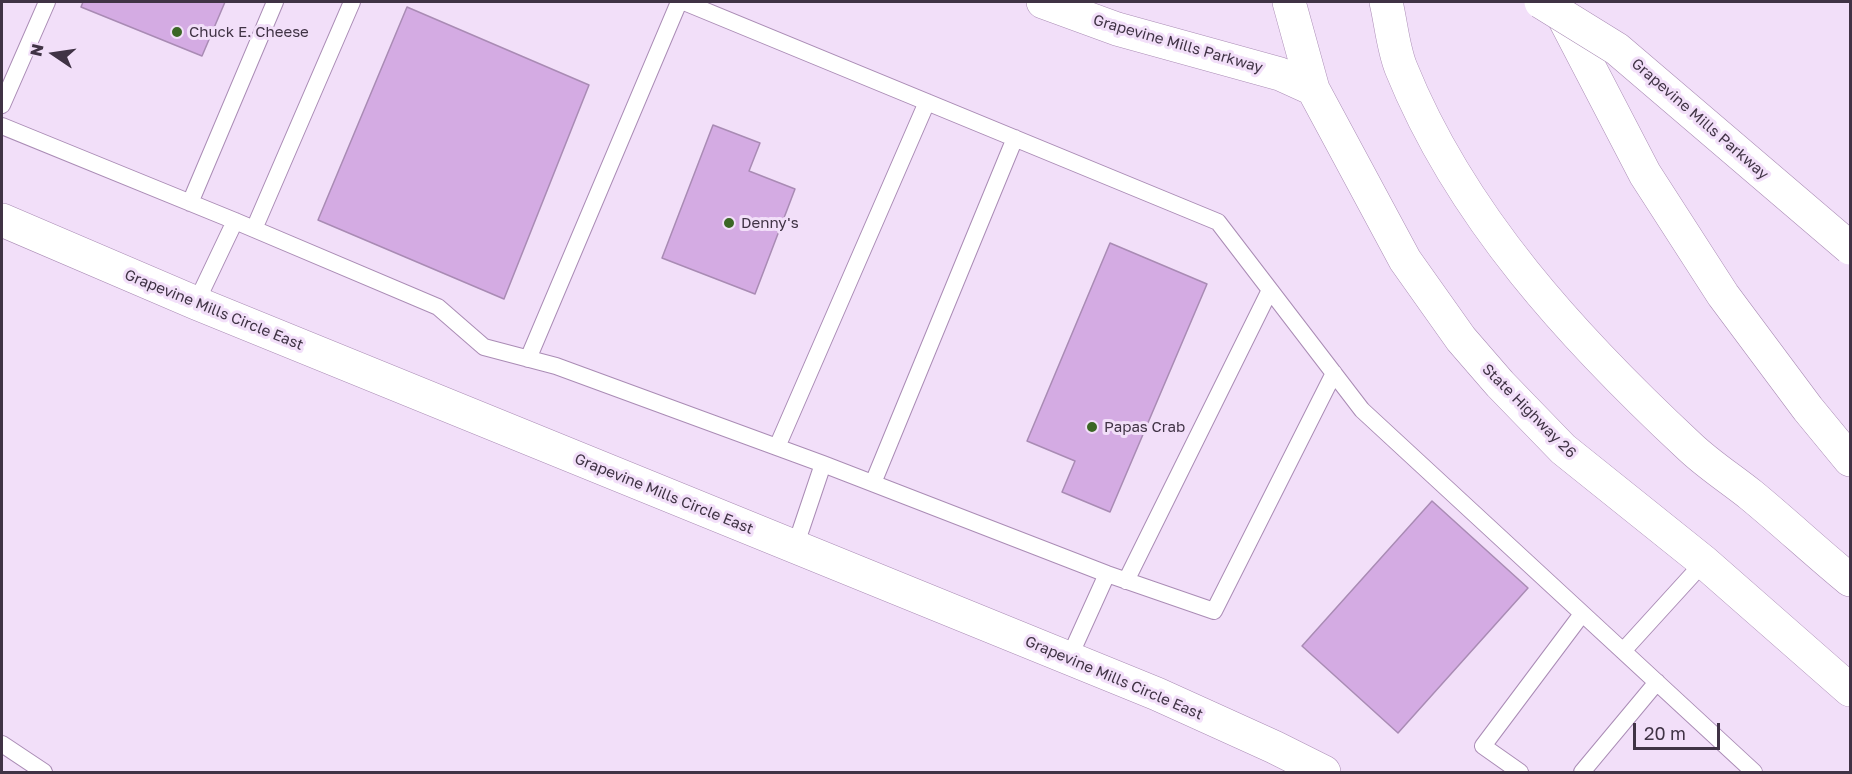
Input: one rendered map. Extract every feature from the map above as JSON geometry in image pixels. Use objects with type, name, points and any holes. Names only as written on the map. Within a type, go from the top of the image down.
[{"type":"main road","name":"Grapevine Mills Parkway","points":[[1043,2],[1117,29],[1280,74],[1313,89]]},
{"type":"main road","name":"State Highway 26","points":[[1289,2],[1313,89],[1405,260],[1461,339],[1500,384],[1563,449],[1704,562],[1851,690]]},
{"type":"main road","points":[[1386,2],[1400,66],[1424,117],[1457,180],[1522,270],[1585,342],[1692,449],[1751,495],[1851,580]]},
{"type":"main road","name":"Grapevine Mills Parkway","points":[[1542,2],[1617,49],[1851,248]]},
{"type":"main road","points":[[1556,2],[1645,174],[1723,295],[1808,409],[1851,460]]},
{"type":"main road","name":"Grapevine Mills Circle East","points":[[2,220],[196,303],[1157,694],[1324,772]]},
{"type":"lane","points":[[2,105],[47,2]]},
{"type":"lane","points":[[190,203],[275,2]]},
{"type":"lane","points":[[254,229],[352,2]]},
{"type":"lane","points":[[528,359],[679,2]]},
{"type":"lane","points":[[684,2],[721,8],[927,102],[1218,222],[1362,410],[1754,772]]},
{"type":"lane","points":[[777,447],[927,102]]},
{"type":"lane","points":[[2,126],[438,307],[484,347],[556,366],[824,464],[1107,574],[1214,611],[1334,373]]},
{"type":"lane","points":[[873,483],[1015,138]]},
{"type":"lane","points":[[196,303],[235,221]]},
{"type":"lane","points":[[1126,581],[1270,290]]},
{"type":"lane","points":[[795,547],[824,464]]},
{"type":"lane","points":[[1623,651],[1704,562]]},
{"type":"lane","points":[[1069,658],[1107,574]]},
{"type":"lane","points":[[1520,772],[1483,746],[1582,614]]},
{"type":"lane","points":[[1582,772],[1657,682]]},
{"type":"lane","points":[[2,744],[44,772]]},
{"type":"building","name":"Chuck E. Cheese","points":[[83,2],[225,2],[202,56],[81,7]]},
{"type":"building","points":[[407,7],[589,85],[504,299],[318,220]]},
{"type":"building","name":"Denny's","points":[[713,125],[760,143],[749,171],[795,189],[755,294],[662,258]]},
{"type":"building","points":[[1110,243],[1207,284],[1110,512],[1062,492],[1075,461],[1027,441]]},
{"type":"building","points":[[1432,501],[1528,588],[1398,733],[1302,646]]},
{"type":"place","name":"Chuck E. Cheese","points":[[177,32]]},
{"type":"place","name":"Denny's","points":[[729,223]]},
{"type":"place","name":"Papas Crab","points":[[1092,427]]}]
